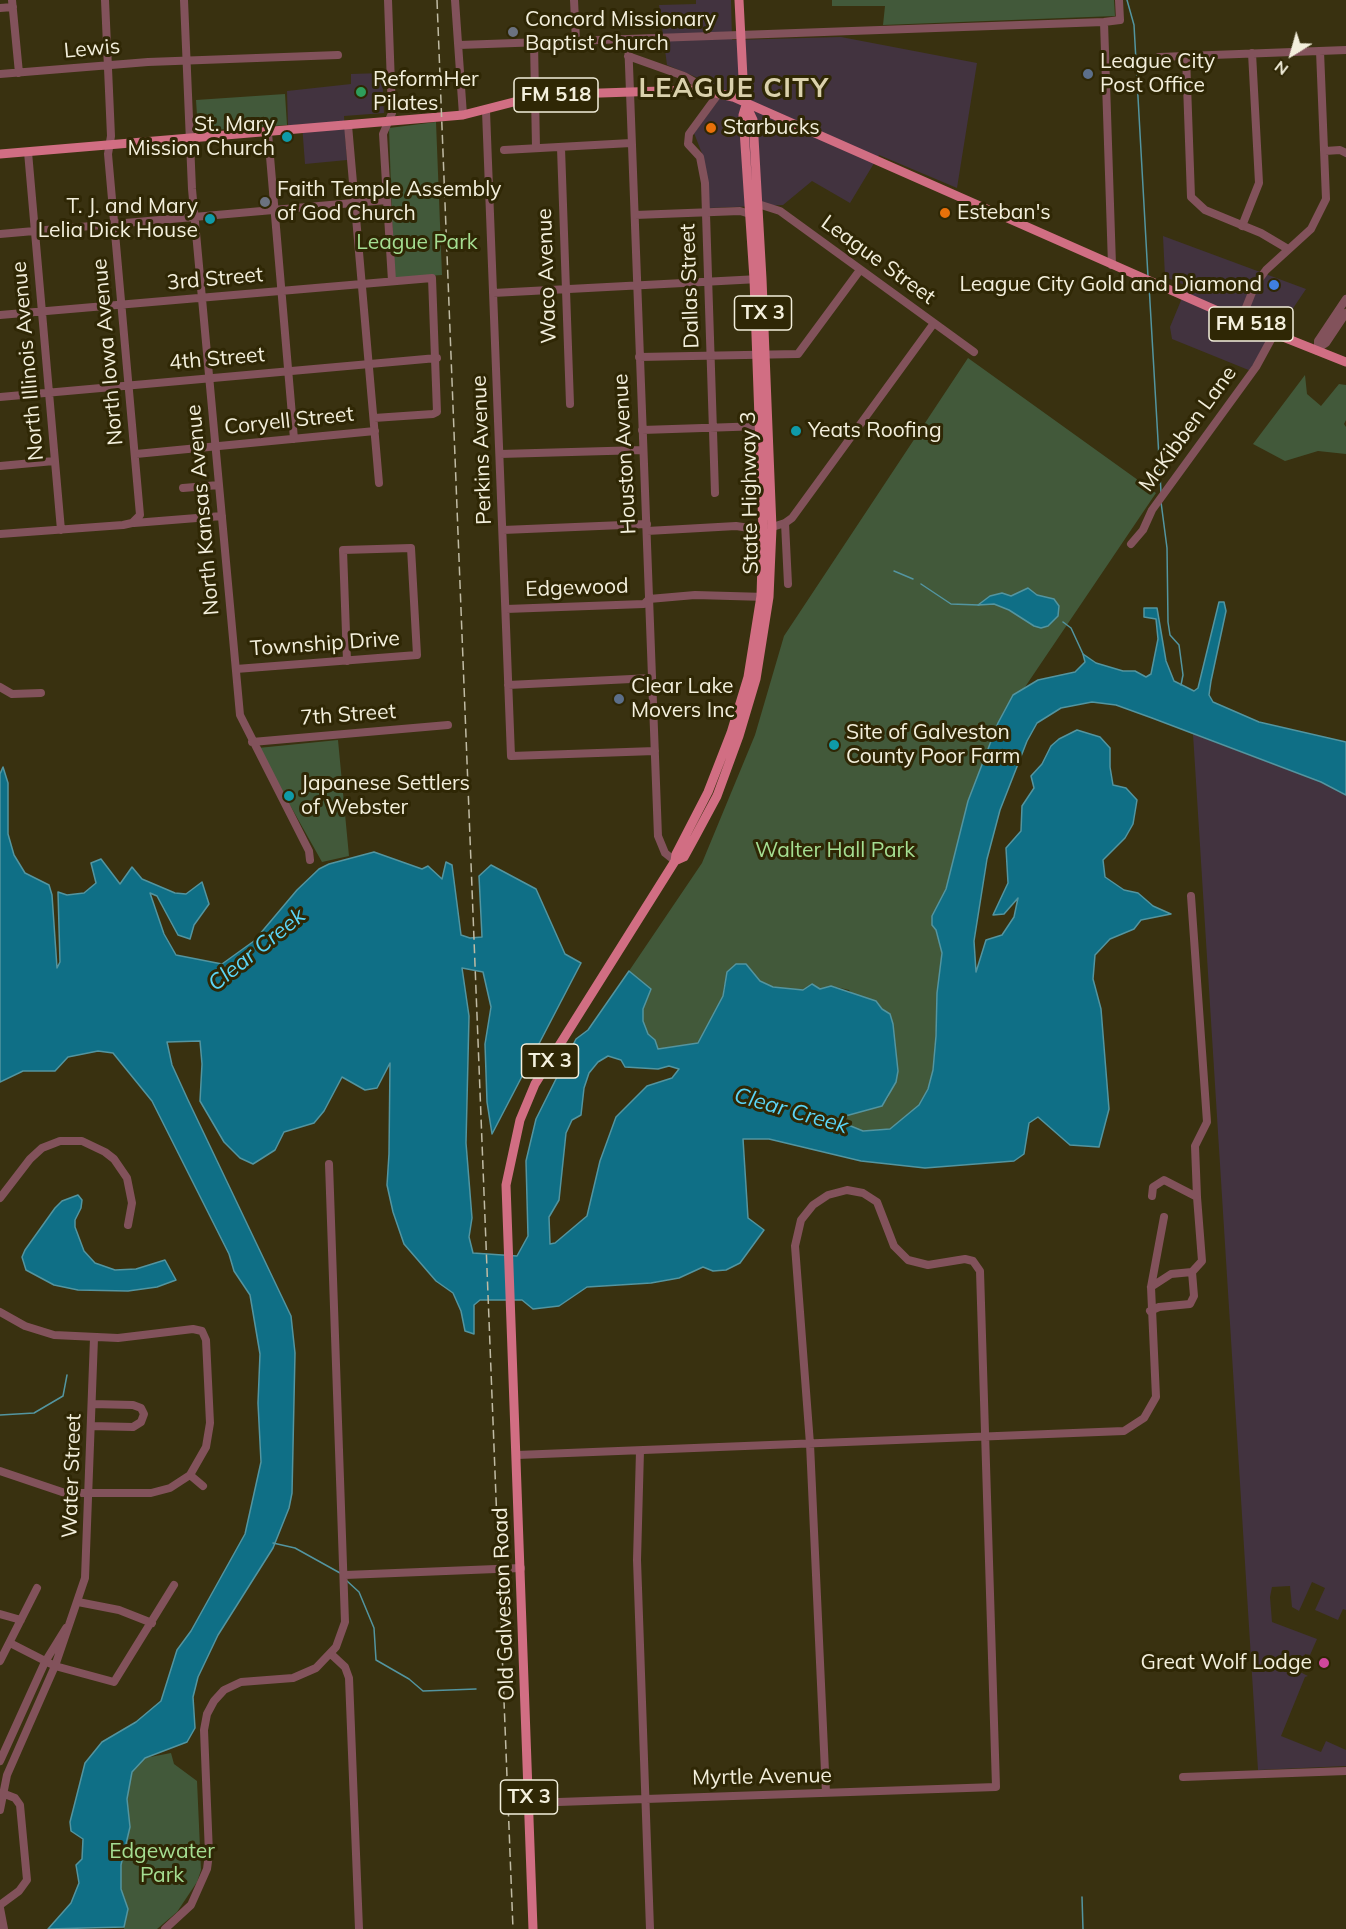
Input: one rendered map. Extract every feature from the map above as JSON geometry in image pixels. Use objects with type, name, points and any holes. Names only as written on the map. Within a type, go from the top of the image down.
[{"type":"main road","name":"State Highway 3","points":[[510,1278],[506,1185],[520,1120],[535,1084],[675,861],[676,854],[708,792],[731,733],[748,677],[765,597],[768,529],[758,279],[754,209],[743,115],[746,105],[739,0]]},
{"type":"main road","name":"FM 518","points":[[0,154],[463,115],[486,111],[534,96],[690,90],[716,93],[1156,284],[1346,362]]},
{"type":"main road","name":"Old Galveston Road","points":[[510,1278],[533,1929]]},
{"type":"street","name":"North Iowa Avenue","points":[[105,0],[110,145],[108,154],[141,508],[135,520]]},
{"type":"street","name":"North Kansas Avenue","points":[[184,0],[195,217],[240,715],[309,851],[310,860]]},
{"type":"street","points":[[388,0],[392,113],[383,134],[392,281]]},
{"type":"street","points":[[455,0],[463,115]]},
{"type":"street","points":[[574,0],[576,41]]},
{"type":"street","points":[[459,45],[1104,22],[1120,20],[1119,0]]},
{"type":"street","points":[[0,8],[13,4],[19,73]]},
{"type":"street","points":[[1104,22],[1112,265]]},
{"type":"street","name":"Houston Avenue","points":[[628,39],[658,836],[665,853],[675,861]]},
{"type":"street","points":[[534,42],[536,148]]},
{"type":"street","points":[[1159,57],[1346,50]]},
{"type":"street","points":[[1241,320],[1255,285],[1288,249],[1311,229],[1326,199],[1320,51]]},
{"type":"street","points":[[1242,226],[1259,183],[1252,53]]},
{"type":"street","name":"Lewis","points":[[0,74],[108,65],[338,55]]},
{"type":"street","points":[[628,56],[684,76],[716,93]]},
{"type":"street","points":[[1186,56],[1191,197],[1205,210],[1288,249]]},
{"type":"street","name":"Dallas Street","points":[[715,493],[703,165],[700,157],[688,144],[689,134],[716,93]]},
{"type":"street","name":"Perkins Avenue","points":[[486,111],[512,756],[655,751]]},
{"type":"street","points":[[348,126],[379,483]]},
{"type":"street","points":[[268,133],[294,439]]},
{"type":"street","points":[[504,150],[631,143]]},
{"type":"street","name":"Waco Avenue","points":[[561,148],[564,290],[570,404]]},
{"type":"street","points":[[1325,151],[1340,150],[1346,153]]},
{"type":"street","name":"North Illinois Avenue","points":[[28,152],[61,530]]},
{"type":"street","points":[[0,234],[387,200]]},
{"type":"street","points":[[635,214],[754,209]]},
{"type":"street","name":"League Street","points":[[754,209],[780,211],[974,352]]},
{"type":"street","points":[[639,357],[761,353],[793,355],[801,351],[860,270]]},
{"type":"street","name":"3rd Street","points":[[0,315],[432,278],[437,358]]},
{"type":"street","points":[[494,293],[758,279]]},
{"type":"street","points":[[1319,349],[1318,341],[1346,299]]},
{"type":"street","points":[[1319,349],[1326,343],[1346,313]]},
{"type":"street","points":[[503,530],[736,526],[768,529],[785,523],[792,518],[934,323]]},
{"type":"street","name":"McKibben Lane","points":[[1131,544],[1143,531],[1156,504],[1256,367],[1274,334]]},
{"type":"street","name":"4th Street","points":[[0,397],[437,358]]},
{"type":"street","name":"Coryell Street","points":[[374,418],[437,412],[437,358]]},
{"type":"street","points":[[642,430],[764,426]]},
{"type":"street","name":"Coryell Street","points":[[136,454],[375,431]]},
{"type":"street","points":[[500,454],[643,450]]},
{"type":"street","points":[[0,466],[54,461]]},
{"type":"street","points":[[183,488],[219,484]]},
{"type":"street","points":[[0,534],[61,530],[135,520],[222,516]]},
{"type":"street","points":[[785,523],[788,584]]},
{"type":"street","name":"Township Drive","points":[[236,669],[347,661],[417,655],[411,548],[343,550],[347,661]]},
{"type":"street","name":"Edgewood","points":[[506,609],[644,604],[649,599],[695,595],[765,597]]},
{"type":"street","points":[[508,685],[652,678]]},
{"type":"street","points":[[0,687],[12,694],[41,693]]},
{"type":"street","name":"7th Street","points":[[252,742],[448,725]]},
{"type":"street","points":[[1151,1287],[1171,1274],[1192,1272],[1202,1261],[1195,1146],[1207,1122],[1191,896]]},
{"type":"street","points":[[0,1198],[42,1148],[60,1141],[82,1141],[114,1159],[127,1178],[132,1203],[128,1225]]},
{"type":"street","points":[[165,1929],[191,1905],[207,1869],[209,1854],[204,1730],[207,1714],[214,1701],[224,1690],[241,1682],[302,1675],[316,1668],[331,1654],[342,1636],[345,1622],[345,1575],[329,1164]]},
{"type":"street","points":[[1152,1196],[1153,1187],[1164,1180],[1197,1197]]},
{"type":"street","points":[[826,1793],[810,1444],[795,1239],[801,1220],[813,1205],[828,1195],[847,1190],[863,1193],[877,1202],[894,1246],[908,1260],[928,1265],[965,1259],[978,1267],[984,1438]]},
{"type":"street","points":[[517,1455],[640,1452],[1124,1431],[1144,1418],[1156,1397],[1150,1311],[1151,1287],[1164,1217]]},
{"type":"street","points":[[1150,1311],[1159,1307],[1190,1304],[1194,1296],[1192,1272]]},
{"type":"street","points":[[0,1312],[25,1326],[54,1335],[94,1338],[152,1335],[193,1329],[202,1331],[206,1340],[210,1423],[206,1447],[190,1475],[170,1488],[151,1493],[90,1495],[46,1488],[0,1471]]},
{"type":"street","name":"Water Street","points":[[0,1810],[2,1793],[12,1761],[56,1666],[75,1614],[87,1560],[94,1338]]},
{"type":"street","points":[[92,1404],[138,1406],[144,1414],[141,1422],[133,1427],[92,1426]]},
{"type":"street","name":"Myrtle Avenue","points":[[529,1803],[996,1787],[984,1438]]},
{"type":"street","points":[[640,1452],[637,1560],[650,1929]]},
{"type":"street","points":[[190,1475],[203,1486]]},
{"type":"street","points":[[345,1575],[521,1568]]},
{"type":"street","points":[[10,1643],[45,1662],[114,1682],[174,1585]]},
{"type":"street","points":[[0,1661],[37,1588]]},
{"type":"street","points":[[78,1602],[119,1610],[152,1623]]},
{"type":"street","points":[[0,1614],[21,1620]]},
{"type":"street","name":"Water Street","points":[[0,1761],[45,1662],[75,1614]]},
{"type":"street","points":[[331,1654],[345,1667],[349,1678],[359,1929]]},
{"type":"street","points":[[1183,1777],[1346,1771]]},
{"type":"street","points":[[2,1793],[15,1798],[20,1805],[27,1880],[19,1891],[0,1906],[4,1929]]},
{"type":"shaded area","points":[[696,0],[731,0],[732,40],[841,37],[977,63],[957,188],[879,155],[850,203],[812,181],[783,205],[709,208],[703,156],[694,133],[717,102],[720,87],[667,65],[659,5],[696,4]]},
{"type":"shaded area","points":[[382,73],[384,113],[344,116],[347,160],[305,164],[302,124],[288,126],[287,91],[351,84],[351,74]]},
{"type":"shaded area","points":[[1163,236],[1306,289],[1251,371],[1172,339],[1170,327],[1187,286],[1165,277]]},
{"type":"shaded area","points":[[1193,734],[1321,782],[1346,794],[1346,1610],[1343,1609],[1338,1620],[1315,1610],[1325,1588],[1312,1582],[1299,1611],[1292,1607],[1290,1586],[1272,1587],[1270,1597],[1272,1622],[1317,1639],[1310,1655],[1305,1654],[1298,1671],[1308,1676],[1305,1677],[1281,1736],[1321,1752],[1326,1741],[1346,1750],[1346,1766],[1258,1770]]},
{"type":"green space","points":[[832,0],[1114,0],[1115,16],[883,25],[885,6],[832,6]]},
{"type":"green space","points":[[285,94],[287,125],[198,131],[196,100]]},
{"type":"green space","name":"League Park","points":[[436,122],[442,275],[394,278],[389,128]]},
{"type":"green space","name":"Walter Hall Park","points":[[968,358],[1156,493],[1023,690],[1013,695],[998,723],[968,801],[946,889],[932,916],[942,953],[933,1070],[928,1089],[919,1105],[890,1129],[863,1131],[841,1122],[838,1117],[882,1106],[888,1098],[898,1071],[895,1052],[849,990],[831,986],[820,989],[812,984],[803,990],[773,987],[760,981],[746,964],[724,985],[723,996],[699,1043],[657,1049],[655,1040],[648,1034],[643,1021],[643,1009],[651,989],[629,971],[702,863],[755,735],[784,636]]},
{"type":"green space","points":[[1305,375],[1307,394],[1321,406],[1339,384],[1346,385],[1344,424],[1346,454],[1318,451],[1285,461],[1253,444]]},
{"type":"green space","points":[[338,740],[349,856],[322,862],[258,748]]},
{"type":"green space","name":"Edgewater Park","points":[[171,1753],[174,1764],[197,1781],[201,1870],[197,1882],[177,1912],[157,1929],[124,1929],[128,1909],[121,1888],[121,1865],[130,1827],[127,1799],[132,1772],[145,1758]]},
{"type":"water","points":[[1028,588],[1037,595],[1054,599],[1059,606],[1058,616],[1048,626],[1041,628],[1034,626],[1009,610],[994,604],[978,605],[990,596],[1002,593],[1011,596]]},
{"type":"water","name":"Clear Creek","points":[[1219,602],[1224,602],[1226,611],[1209,695],[1213,702],[1259,722],[1346,742],[1346,795],[1321,782],[1152,718],[1116,705],[1092,702],[1061,708],[1037,723],[1027,741],[1000,810],[987,859],[974,941],[976,972],[986,940],[1002,935],[1014,917],[1018,898],[1004,914],[993,915],[1008,883],[1006,848],[1021,831],[1022,806],[1034,788],[1031,776],[1042,764],[1051,746],[1059,739],[1077,730],[1100,737],[1110,748],[1113,785],[1126,788],[1137,800],[1133,824],[1125,838],[1103,860],[1105,877],[1124,890],[1138,893],[1153,906],[1171,914],[1141,920],[1134,929],[1110,939],[1095,955],[1093,979],[1101,1009],[1109,1109],[1099,1147],[1070,1145],[1038,1117],[1029,1123],[1024,1154],[1014,1161],[925,1168],[861,1161],[769,1139],[743,1139],[748,1218],[764,1230],[740,1263],[726,1270],[713,1271],[703,1267],[679,1278],[651,1283],[587,1287],[559,1306],[533,1309],[522,1300],[480,1300],[474,1305],[474,1334],[465,1331],[461,1311],[453,1293],[436,1281],[404,1244],[393,1212],[387,1185],[390,1063],[377,1088],[365,1090],[342,1077],[324,1111],[314,1123],[284,1132],[275,1150],[253,1164],[240,1158],[224,1142],[200,1101],[202,1064],[200,1041],[167,1042],[172,1065],[291,1316],[295,1353],[292,1493],[289,1508],[273,1548],[218,1635],[198,1677],[193,1697],[195,1728],[187,1742],[145,1758],[132,1772],[127,1799],[130,1827],[121,1865],[121,1889],[128,1909],[124,1927],[48,1929],[71,1903],[79,1883],[76,1865],[82,1859],[83,1839],[71,1831],[70,1822],[85,1763],[102,1742],[136,1722],[161,1701],[177,1650],[191,1631],[245,1534],[261,1462],[258,1403],[260,1354],[250,1295],[234,1271],[229,1254],[152,1101],[113,1053],[98,1051],[68,1057],[55,1071],[23,1071],[0,1082],[0,774],[3,767],[8,783],[8,834],[14,855],[25,873],[49,885],[52,895],[57,968],[60,962],[58,892],[67,895],[84,893],[96,883],[91,863],[101,859],[120,884],[132,867],[142,879],[175,893],[186,894],[202,882],[209,904],[194,925],[190,939],[178,935],[157,896],[150,893],[164,934],[176,955],[222,964],[254,941],[297,890],[319,869],[329,864],[374,852],[422,869],[428,866],[442,879],[446,862],[452,865],[461,935],[470,938],[482,937],[479,876],[491,865],[536,889],[565,954],[581,963],[492,1134],[487,1102],[485,1044],[491,1007],[483,972],[462,968],[469,1016],[466,1143],[472,1218],[469,1237],[473,1253],[517,1256],[528,1236],[526,1161],[536,1119],[576,1039],[588,1030],[629,971],[651,989],[643,1009],[643,1021],[658,1049],[698,1043],[723,996],[727,972],[736,964],[746,964],[760,981],[773,987],[803,990],[812,984],[820,989],[831,986],[876,1001],[890,1014],[893,1024],[898,1071],[896,1082],[882,1106],[838,1118],[841,1122],[863,1131],[890,1129],[919,1105],[928,1089],[933,1070],[937,993],[942,953],[936,930],[932,925],[932,916],[946,889],[968,801],[998,723],[1013,695],[1038,680],[1075,672],[1085,662],[1083,654],[1096,663],[1123,671],[1135,671],[1146,677],[1151,674],[1158,639],[1156,619],[1144,617],[1144,608],[1157,608],[1166,661],[1174,681],[1194,691],[1198,688]],"holes":[[[608,1056],[621,1060],[625,1067],[658,1069],[669,1066],[679,1069],[672,1078],[647,1086],[616,1117],[600,1161],[587,1216],[555,1243],[550,1244],[549,1217],[559,1200],[566,1133],[572,1120],[581,1115],[584,1088],[589,1073],[598,1062]]]},
{"type":"water","points":[[78,1195],[82,1200],[75,1227],[84,1251],[95,1263],[115,1270],[136,1269],[165,1260],[176,1280],[157,1287],[128,1291],[78,1290],[54,1285],[26,1270],[22,1257],[25,1250],[55,1208],[62,1201]]},
{"type":"waterway","points":[[1127,0],[1134,25],[1148,277]]},
{"type":"waterway","points":[[1149,285],[1161,492]]},
{"type":"waterway","points":[[1161,502],[1167,548],[1168,622],[1170,635],[1179,645],[1183,675],[1181,685]]},
{"type":"waterway","points":[[894,571],[913,579]]},
{"type":"waterway","points":[[921,584],[951,604],[979,605]]},
{"type":"waterway","points":[[1063,622],[1071,628],[1083,654]]},
{"type":"waterway","points":[[0,1415],[34,1413],[63,1396],[67,1375]]},
{"type":"waterway","points":[[273,1543],[295,1548],[340,1573]]},
{"type":"waterway","points":[[347,1581],[359,1592],[374,1628],[376,1660],[409,1679],[423,1691],[476,1689]]},
{"type":"waterway","points":[[1082,1897],[1083,1929]]},
{"type":"railway","points":[[437,0],[513,1929]]},
{"type":"place","name":"Concord Missionary Baptist Church","points":[[513,32]]},
{"type":"place","name":"League City Post Office","points":[[1088,74]]},
{"type":"place","name":"ReformHer Pilates","points":[[361,92]]},
{"type":"place","name":"Starbucks","points":[[711,128]]},
{"type":"place","name":"St. Mary Mission Church","points":[[287,137]]},
{"type":"place","name":"Faith Temple Assembly of God Church","points":[[265,202]]},
{"type":"place","name":"Esteban's","points":[[945,213]]},
{"type":"place","name":"T. J. and Mary Lelia Dick House","points":[[210,219]]},
{"type":"place","name":"League City Gold and Diamond","points":[[1274,285]]},
{"type":"place","name":"Yeats Roofing","points":[[796,431]]},
{"type":"place","name":"Clear Lake Movers Inc","points":[[619,699]]},
{"type":"place","name":"Site of Galveston County Poor Farm","points":[[834,745]]},
{"type":"place","name":"Japanese Settlers of Webster","points":[[289,796]]},
{"type":"place","name":"Great Wolf Lodge","points":[[1324,1663]]},
{"type":"district","name":"LEAGUE CITY","points":[[734,89]]}]
